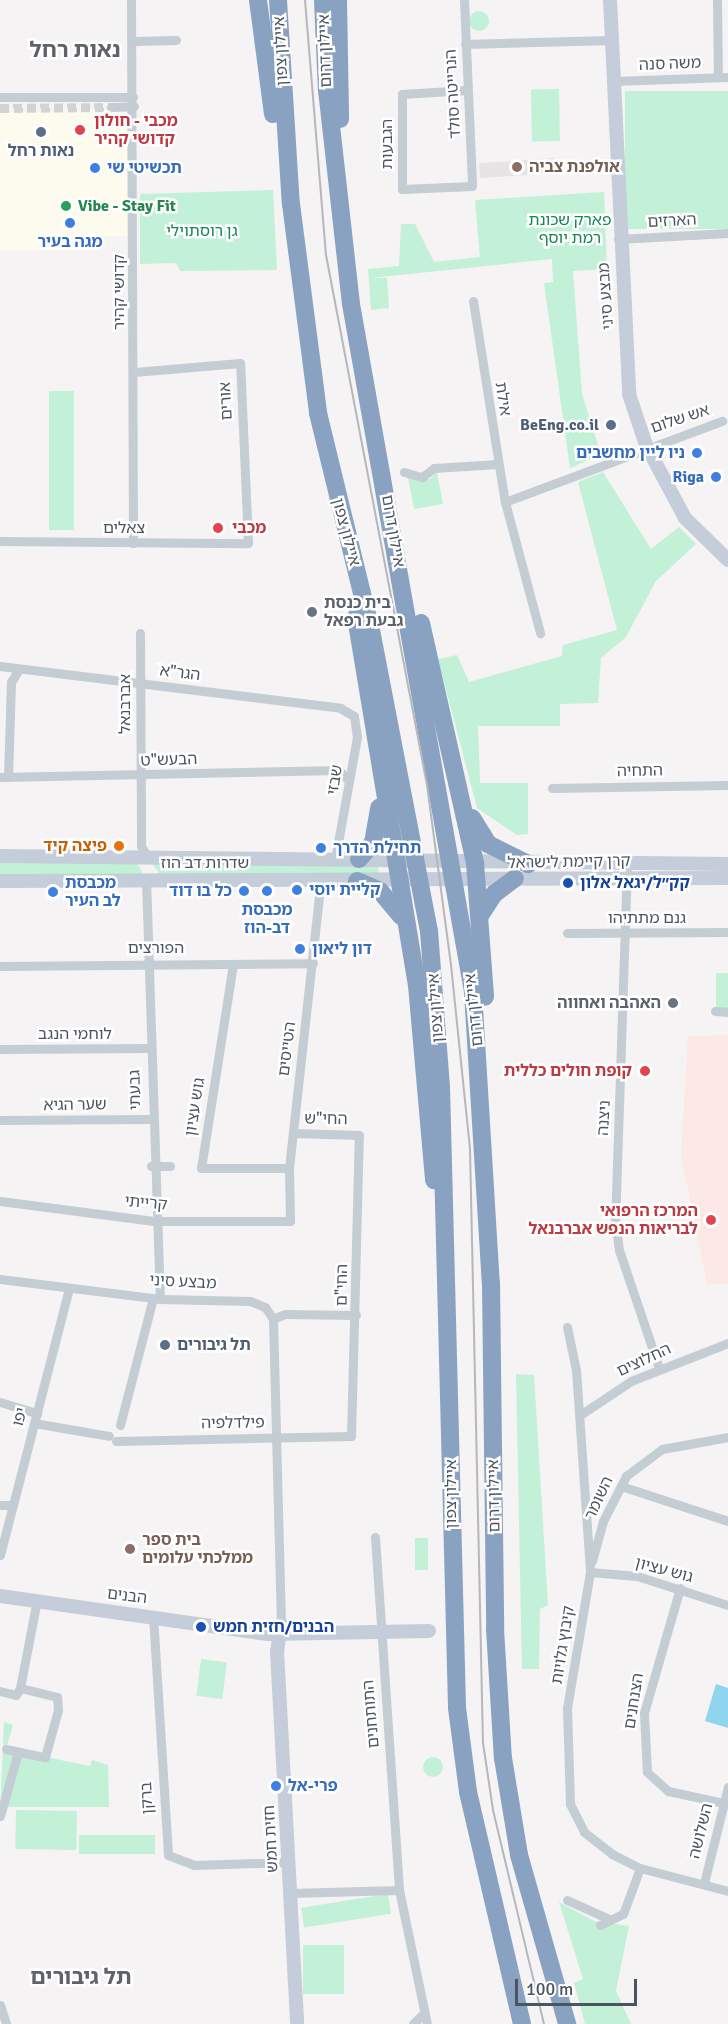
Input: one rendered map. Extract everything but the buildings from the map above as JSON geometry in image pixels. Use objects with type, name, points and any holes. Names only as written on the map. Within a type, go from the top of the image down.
[{"type":"highway","points":[[258,0],[294,230]]},
{"type":"highway","name":"איילון צפון","points":[[278,0],[294,230],[327,461],[371,630],[429,931],[450,1326],[457,1708],[468,1792],[522,2024]]},
{"type":"highway","name":"איילון דרום","points":[[323,0],[338,201],[378,453],[467,944],[491,1283],[495,1629],[503,1758],[519,1855],[567,2024]]},
{"type":"highway","points":[[338,0],[338,201]]},
{"type":"highway","points":[[378,453],[464,801],[469,872],[481,914],[497,1189],[491,1283]]},
{"type":"highway","points":[[327,461],[382,783],[403,882],[405,923],[417,986],[450,1326]]},
{"type":"highway","points":[[345,857],[376,835],[382,783]]},
{"type":"highway","points":[[464,801],[488,844],[528,864]]},
{"type":"highway","points":[[481,914],[494,894],[515,878]]},
{"type":"highway","points":[[357,881],[389,899],[405,923]]},
{"type":"street","name":"קדושי קהיר","points":[[131,0],[134,40],[133,543]]},
{"type":"street","name":"הנרייטה סולד","points":[[464,0],[472,186]]},
{"type":"street","name":"מבצע סיני","points":[[610,0],[618,240],[629,394],[646,445],[685,518],[728,560]]},
{"type":"street","points":[[717,0],[718,77]]},
{"type":"street","points":[[134,40],[176,40]]},
{"type":"street","points":[[465,44],[612,40]]},
{"type":"street","name":"משה סנה","points":[[613,81],[728,77]]},
{"type":"street","name":"הגבעות","points":[[467,90],[402,94],[402,189],[472,186]]},
{"type":"street","points":[[0,97],[134,102]]},
{"type":"street","points":[[111,107],[134,102]]},
{"type":"street","name":"הארזים","points":[[618,240],[728,233]]},
{"type":"street","name":"אילת","points":[[473,301],[505,502],[540,633]]},
{"type":"street","name":"אורים","points":[[134,372],[240,363],[248,543]]},
{"type":"street","name":"אש שלום","points":[[646,445],[722,421]]},
{"type":"street","points":[[505,502],[646,445]]},
{"type":"street","points":[[404,472],[422,477],[434,468],[498,464]]},
{"type":"street","name":"צאלים","points":[[0,541],[248,543]]},
{"type":"street","name":"אברבנאל","points":[[140,633],[140,853]]},
{"type":"street","name":"הגר\"א","points":[[0,666],[340,708],[354,716]]},
{"type":"street","points":[[4,777],[11,682],[20,669]]},
{"type":"street","name":"שבזי","points":[[345,857],[349,781],[353,765],[354,716]]},
{"type":"street","name":"הבעש\"ט","points":[[4,777],[141,776],[339,770],[353,765]]},
{"type":"street","points":[[339,770],[349,781]]},
{"type":"street","name":"התחיה","points":[[552,788],[728,785]]},
{"type":"street","points":[[140,853],[146,879]]},
{"type":"street","points":[[140,853],[163,879]]},
{"type":"street","name":"שדרות דב הוז","points":[[0,856],[140,853],[345,857],[469,872]]},
{"type":"street","name":"קרן קיימת לישראל","points":[[403,882],[528,864],[728,878]]},
{"type":"street","name":"קרן קיימת לישראל","points":[[469,872],[515,878],[728,864]]},
{"type":"street","name":"ניצנה","points":[[627,871],[615,1218],[619,1250],[659,1368]]},
{"type":"street","name":"גבעתי","points":[[120,1425],[156,1299],[151,1166],[146,879]]},
{"type":"street","name":"שדרות דב הוז","points":[[0,881],[163,879],[403,882]]},
{"type":"street","name":"הטייסים","points":[[291,1221],[289,1168],[321,880]]},
{"type":"street","name":"גנם מתתיהו","points":[[567,933],[728,932]]},
{"type":"street","name":"הפורצים","points":[[0,966],[148,962],[312,963]]},
{"type":"street","name":"גוש עציון","points":[[233,964],[201,1168],[289,1168]]},
{"type":"street","points":[[715,1011],[728,1012]]},
{"type":"street","name":"לוחמי הנגב","points":[[0,1049],[149,1048]]},
{"type":"street","name":"שער הגיא","points":[[0,1120],[151,1119]]},
{"type":"street","name":"החי\"ש","points":[[293,1133],[359,1135]]},
{"type":"street","name":"החי\"ם","points":[[351,1436],[359,1135]]},
{"type":"street","points":[[151,1166],[170,1166]]},
{"type":"street","name":"קרייתי","points":[[0,1201],[154,1221],[291,1221]]},
{"type":"street","name":"מבצע סיני","points":[[0,1279],[156,1299],[250,1301],[265,1307],[273,1319]]},
{"type":"street","name":"יפו","points":[[0,1555],[69,1288]]},
{"type":"street","points":[[273,1319],[285,1314],[356,1315]]},
{"type":"street","name":"חזית חמש","points":[[273,1319],[276,1437],[276,1629],[297,2024]]},
{"type":"street","name":"קיבוץ גלויות","points":[[567,1327],[580,1416],[590,1572],[567,1707],[567,1785],[575,1819],[584,1832],[640,1868],[728,1891]]},
{"type":"street","name":"החלוצים","points":[[580,1416],[604,1396],[659,1368],[728,1343]]},
{"type":"street","points":[[0,1402],[37,1413]]},
{"type":"street","name":"פילדלפיה","points":[[34,1423],[113,1438],[351,1436]]},
{"type":"street","name":"השומר","points":[[590,1572],[603,1521],[621,1486],[662,1449],[728,1437]]},
{"type":"street","points":[[621,1486],[728,1521]]},
{"type":"street","points":[[0,1505],[13,1505]]},
{"type":"street","name":"התותחנים","points":[[375,1537],[399,1890],[427,2024]]},
{"type":"street","name":"גוש עציון","points":[[590,1572],[636,1576],[728,1605]]},
{"type":"street","name":"הצנחנים","points":[[680,1588],[644,1713],[647,1772],[668,1791],[726,1804]]},
{"type":"street","name":"הבנים","points":[[0,1596],[249,1628],[303,1631],[429,1631]]},
{"type":"street","points":[[18,1692],[37,1600]]},
{"type":"street","name":"ברקן","points":[[153,1616],[168,1855],[194,1865],[289,1862]]},
{"type":"street","points":[[0,1691],[37,1692],[57,1697],[45,1757],[6,1749]]},
{"type":"street","points":[[0,1816],[18,1752]]},
{"type":"street","name":"השלושה","points":[[704,1883],[726,1804],[728,1787]]},
{"type":"street","points":[[567,1900],[604,1922],[623,1914],[640,1868]]},
{"type":"street","points":[[291,1893],[399,1890]]},
{"type":"street","points":[[0,2005],[6,2024]]},
{"type":"street","points":[[413,2024],[424,2013]]},
{"type":"shaded area","points":[[127,110],[127,236],[69,237],[67,250],[0,251],[0,112]]},
{"type":"shaded area","name":"אולפנת צביה","points":[[554,158],[555,173],[480,178],[479,163]]},
{"type":"shaded area","name":"המרכז הרפואי לבריאות הנפש אברבנאל","points":[[728,1035],[728,1284],[707,1284],[681,1155],[688,1036]]},
{"type":"green space","points":[[479,11],[486,14],[489,21],[486,28],[479,31],[472,28],[469,21],[472,14]]},
{"type":"green space","points":[[531,89],[559,89],[560,141],[532,141]]},
{"type":"green space","points":[[625,91],[728,91],[728,229],[625,229]]},
{"type":"green space","name":"גן רוסתוילי","points":[[273,190],[277,270],[180,271],[176,263],[140,264],[140,194]]},
{"type":"green space","name":"פארק שכונת רמת יוסף","points":[[604,192],[607,269],[573,271],[582,394],[601,455],[570,468],[544,283],[553,282],[552,259],[371,278],[387,278],[389,308],[371,310],[368,269],[399,266],[401,224],[415,224],[434,262],[480,257],[475,200]]},
{"type":"green space","points":[[49,391],[74,391],[74,530],[49,530]]},
{"type":"green space","points":[[437,472],[443,504],[414,509],[408,477],[430,479]]},
{"type":"green space","points":[[603,472],[651,549],[679,527],[696,544],[656,581],[626,637],[601,658],[598,703],[560,704],[560,726],[478,726],[480,783],[528,783],[528,834],[517,835],[477,808],[438,659],[457,655],[469,682],[562,656],[563,645],[617,630],[578,482]]},
{"type":"green space","points":[[0,856],[133,856],[146,879],[0,881]]},
{"type":"green space","points":[[147,856],[377,860],[380,881],[163,879]]},
{"type":"green space","points":[[716,973],[728,973],[728,1008],[716,1008]]},
{"type":"green space","points":[[516,1374],[534,1375],[548,1605],[540,1609],[539,1669],[522,1669]]},
{"type":"green space","points":[[415,1538],[428,1538],[428,1570],[415,1570]]},
{"type":"green space","points":[[201,1659],[227,1662],[222,1699],[196,1696]]},
{"type":"green space","points":[[4,1722],[13,1725],[6,1749],[90,1766],[92,1760],[108,1765],[109,1807],[3,1807],[0,1816]]},
{"type":"green space","points":[[433,1757],[440,1760],[443,1767],[440,1774],[433,1777],[426,1774],[423,1767],[426,1760]]},
{"type":"green space","points":[[16,1810],[77,1811],[76,1850],[15,1849]]},
{"type":"green space","points":[[79,1835],[155,1835],[155,1854],[79,1854]]},
{"type":"green space","points":[[388,1894],[391,1914],[304,1928],[301,1908]]},
{"type":"green space","points":[[559,1902],[594,1921],[629,1926],[616,1991],[631,2024],[585,2024],[574,1983],[583,1979]]},
{"type":"green space","points":[[303,1945],[344,1945],[344,1994],[303,1994]]},
{"type":"water","points":[[716,1684],[728,1688],[728,1728],[705,1721]]},
{"type":"tunnel","points":[[0,108],[111,107]]},
{"type":"railway","points":[[305,0],[326,255],[427,785],[451,965],[470,1149],[483,1743],[493,1810],[544,2024]]},
{"type":"place","name":"מכבי - חולון קדושי קהיר","points":[[80,130]]},
{"type":"place","name":"נאות רחל","points":[[41,132]]},
{"type":"place","name":"אולפנת צביה","points":[[517,167]]},
{"type":"place","name":"תכשיטי שי","points":[[95,168]]},
{"type":"place","name":"Vibe - Stay Fit","points":[[66,206]]},
{"type":"place","name":"מגה בעיר","points":[[70,223]]},
{"type":"place","name":"BeEng.co.il","points":[[611,425]]},
{"type":"place","name":"ניו ליין מחשבים","points":[[697,453]]},
{"type":"place","name":"Riga","points":[[716,477]]},
{"type":"place","name":"מכבי","points":[[218,528]]},
{"type":"place","name":"בית כנסת גבעת רפאל","points":[[312,612]]},
{"type":"place","name":"פיצה קיד","points":[[119,846]]},
{"type":"place","name":"תחילת הדרך","points":[[321,848]]},
{"type":"place","name":"קק״ל/יגאל אלון","points":[[568,883]]},
{"type":"place","name":"קליית יוסי","points":[[297,890]]},
{"type":"place","name":"כל בו דוד","points":[[244,891]]},
{"type":"place","name":"מכבסת דב-הוז","points":[[267,891]]},
{"type":"place","name":"מכבסת לב העיר","points":[[53,892]]},
{"type":"place","name":"דון ליאון","points":[[300,949]]},
{"type":"place","name":"האהבה ואחווה","points":[[673,1003]]},
{"type":"place","name":"קופת חולים כללית","points":[[645,1071]]},
{"type":"place","name":"המרכז הרפואי לבריאות הנפש אברבנאל","points":[[711,1220]]},
{"type":"place","name":"תל גיבורים","points":[[165,1345]]},
{"type":"place","name":"בית ספר ממלכתי עלומים","points":[[130,1549]]},
{"type":"place","name":"הבנים/חזית חמש","points":[[201,1627]]},
{"type":"place","name":"פרי-אל","points":[[276,1786]]},
{"type":"district","name":"נאות רחל","points":[[75,50]]},
{"type":"district","name":"תל גיבורים","points":[[81,1977]]}]
